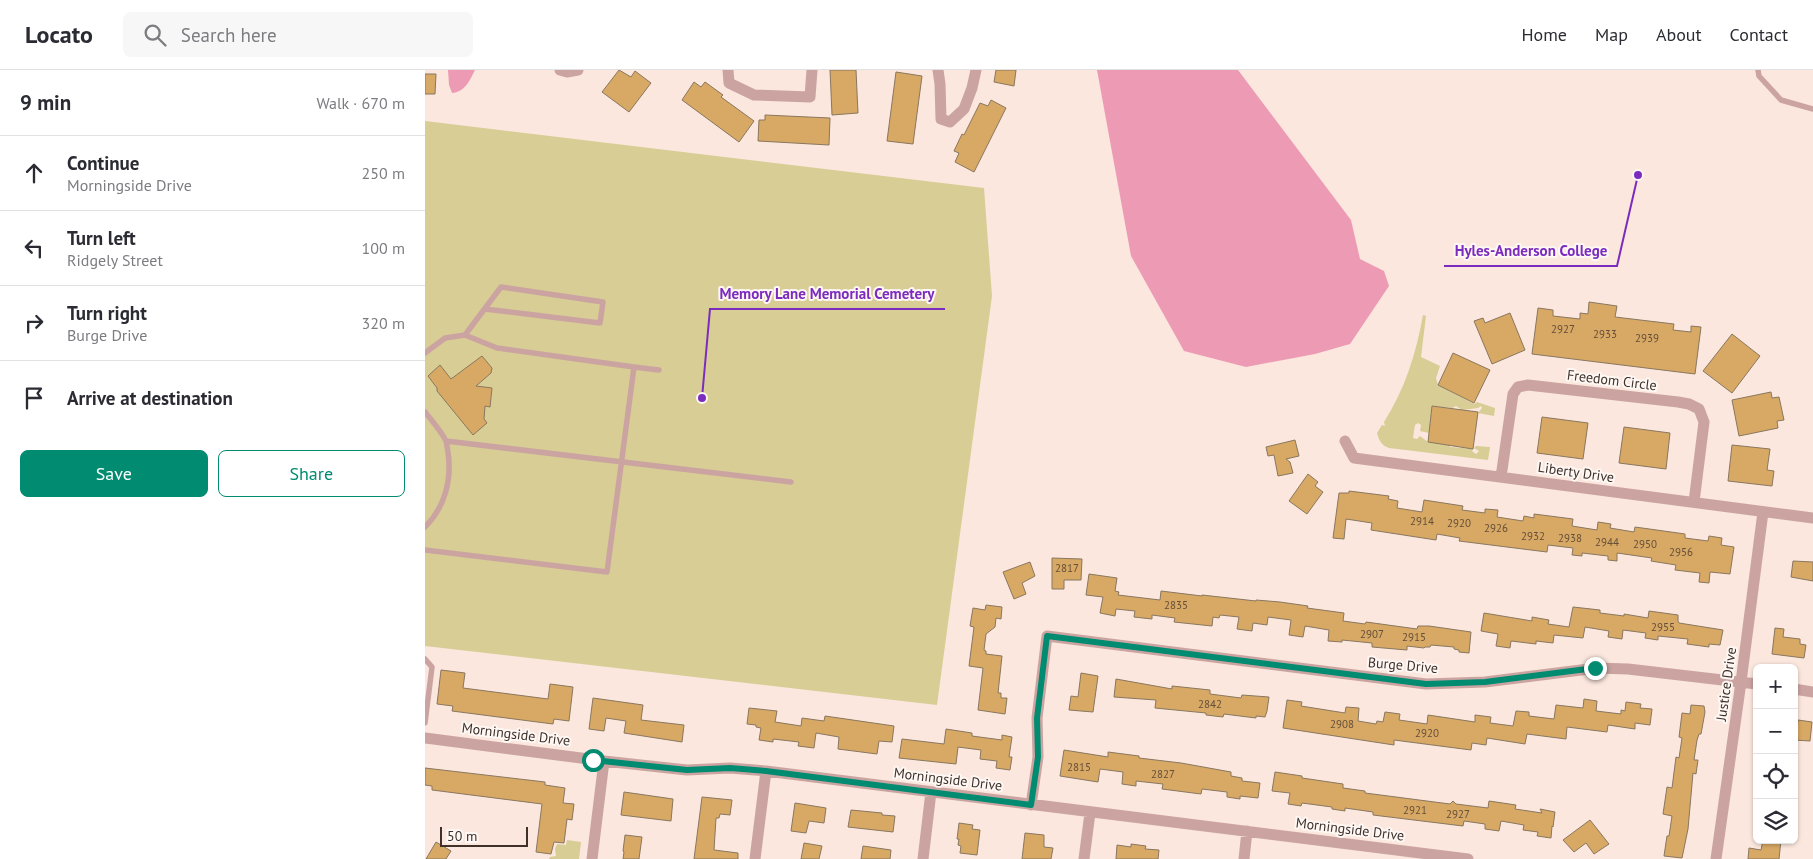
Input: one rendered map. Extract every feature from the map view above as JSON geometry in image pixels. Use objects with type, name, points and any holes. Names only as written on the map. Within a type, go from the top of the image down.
[{"type":"street","points":[[560,70],[567,72],[578,70]]},
{"type":"street","points":[[728,70],[729,82],[754,95],[810,97],[812,70]]},
{"type":"street","points":[[938,70],[941,84],[941,119],[950,122],[964,109],[976,70]]},
{"type":"street","name":"Freedom Circle","points":[[1501,477],[1513,394],[1518,387],[1528,385],[1679,402],[1699,409],[1704,422],[1694,502]]},
{"type":"street","name":"Liberty Drive","points":[[1345,441],[1354,458],[1813,518]]},
{"type":"street","name":"Justice Drive","points":[[1715,859],[1741,682],[1763,512]]},
{"type":"street","name":"Burge Drive","points":[[1031,805],[1038,757],[1037,718],[1047,636],[1426,684],[1485,682],[1597,668],[1628,669],[1753,684]]},
{"type":"street","points":[[1798,690],[1813,692]]},
{"type":"street","name":"Morningside Drive","points":[[425,738],[687,770],[730,768],[766,771],[1468,859]]},
{"type":"street","points":[[592,859],[604,761]]},
{"type":"street","points":[[755,859],[766,771]]},
{"type":"street","points":[[923,859],[931,792]]},
{"type":"street","points":[[1084,859],[1090,812]]},
{"type":"street","points":[[1244,859],[1247,831]]},
{"type":"lane","points":[[1757,70],[1759,76],[1781,100],[1813,109]]},
{"type":"lane","points":[[465,335],[501,287],[603,302],[600,323],[485,309]]},
{"type":"lane","points":[[425,353],[445,338],[465,335],[497,348],[659,370]]},
{"type":"lane","points":[[425,550],[607,572],[634,367]]},
{"type":"lane","points":[[425,412],[446,441],[449,461],[448,483],[442,504],[434,518],[425,527]]},
{"type":"lane","points":[[446,441],[791,482]]},
{"type":"lane","points":[[425,659],[432,667],[425,723]]},
{"type":"shaded area","points":[[448,70],[475,70],[464,88],[452,93],[449,85]]},
{"type":"shaded area","points":[[1097,70],[1238,70],[1351,220],[1360,259],[1384,271],[1389,286],[1350,344],[1315,354],[1246,367],[1184,351],[1131,256]]},
{"type":"shaded area","points":[[425,121],[984,188],[992,296],[937,705],[425,646]]},
{"type":"shaded area","points":[[1423,315],[1426,316],[1421,357],[1440,366],[1436,378],[1438,385],[1474,404],[1477,402],[1495,408],[1494,416],[1478,413],[1482,408],[1481,406],[1462,410],[1456,406],[1452,408],[1432,406],[1429,433],[1420,431],[1421,425],[1418,423],[1415,425],[1413,438],[1417,439],[1420,436],[1428,442],[1449,445],[1450,447],[1473,449],[1472,451],[1476,454],[1479,451],[1474,448],[1476,446],[1490,447],[1488,460],[1389,448],[1382,444],[1379,438],[1377,433],[1382,425],[1385,426],[1384,422],[1398,397],[1409,371]]},
{"type":"shaded area","points":[[567,840],[581,842],[579,859],[549,859],[556,856],[555,849],[557,844],[566,845]]},
{"type":"building","points":[[619,70],[631,77],[635,71],[651,83],[629,112],[602,92]]},
{"type":"building","points":[[830,70],[856,70],[858,113],[832,115]]},
{"type":"building","points":[[996,70],[1016,70],[1014,86],[994,82]]},
{"type":"building","points":[[896,72],[922,76],[913,144],[887,141]]},
{"type":"building","points":[[425,74],[436,74],[435,94],[425,94]]},
{"type":"building","points":[[694,82],[701,87],[705,82],[723,95],[721,97],[754,121],[739,142],[682,100]]},
{"type":"building","points":[[991,100],[1006,108],[974,172],[955,162],[959,153],[954,151],[980,103],[988,106]]},
{"type":"building","points":[[765,115],[830,118],[829,145],[758,141],[759,120],[765,120]]},
{"type":"building","points":[[1589,302],[1617,306],[1615,317],[1674,324],[1673,330],[1691,332],[1691,326],[1701,327],[1695,374],[1532,354],[1538,308],[1553,310],[1553,316],[1580,319],[1580,313],[1588,314]]},
{"type":"building","points":[[1510,313],[1525,350],[1492,364],[1474,321],[1483,318],[1485,323]]},
{"type":"building","points":[[1732,334],[1760,356],[1732,393],[1703,371]]},
{"type":"building","points":[[1453,353],[1490,370],[1474,403],[1438,385]]},
{"type":"building","points":[[482,356],[492,368],[491,373],[476,386],[492,388],[490,407],[485,406],[484,419],[487,423],[473,435],[437,391],[437,388],[428,376],[440,365],[451,379]]},
{"type":"building","points":[[1771,392],[1772,398],[1779,397],[1784,420],[1777,421],[1778,428],[1739,436],[1732,400]]},
{"type":"building","points":[[1432,406],[1478,412],[1473,449],[1428,442]]},
{"type":"building","points":[[1542,417],[1588,423],[1583,459],[1537,453]]},
{"type":"building","points":[[1624,427],[1670,433],[1666,469],[1619,463]]},
{"type":"building","points":[[1295,440],[1299,456],[1286,459],[1290,462],[1293,473],[1278,476],[1274,455],[1268,456],[1266,447]]},
{"type":"building","points":[[1732,445],[1770,449],[1767,470],[1774,471],[1772,486],[1728,481]]},
{"type":"building","points":[[1308,474],[1318,482],[1315,486],[1323,492],[1307,514],[1289,501]]},
{"type":"building","points":[[1349,491],[1389,496],[1388,499],[1398,501],[1397,508],[1422,512],[1424,500],[1463,506],[1462,510],[1485,513],[1485,509],[1498,510],[1497,517],[1523,521],[1524,516],[1534,518],[1534,514],[1573,519],[1572,526],[1597,530],[1598,522],[1611,524],[1610,528],[1634,532],[1635,527],[1685,534],[1685,538],[1708,541],[1709,536],[1722,538],[1721,545],[1734,547],[1730,574],[1710,572],[1709,583],[1699,582],[1700,573],[1675,570],[1676,565],[1651,561],[1652,558],[1617,553],[1617,561],[1608,560],[1608,556],[1582,553],[1582,556],[1572,555],[1573,548],[1548,545],[1547,552],[1459,541],[1460,538],[1437,534],[1436,540],[1371,530],[1372,523],[1346,519],[1344,539],[1333,538],[1339,493],[1349,493]]},
{"type":"building","points":[[1052,558],[1082,559],[1081,580],[1064,580],[1064,589],[1052,589]]},
{"type":"building","points":[[1793,561],[1813,562],[1813,581],[1791,577]]},
{"type":"building","points":[[1030,562],[1035,576],[1022,583],[1026,594],[1014,599],[1003,572]]},
{"type":"building","points":[[1089,574],[1117,578],[1115,591],[1119,592],[1118,595],[1160,600],[1161,591],[1280,602],[1344,613],[1343,621],[1417,629],[1418,626],[1429,626],[1471,632],[1469,653],[1459,652],[1454,647],[1431,645],[1424,648],[1407,646],[1407,650],[1372,647],[1372,643],[1342,640],[1342,642],[1328,641],[1329,630],[1305,626],[1303,637],[1289,635],[1291,620],[1268,617],[1267,625],[1253,623],[1252,631],[1237,629],[1239,617],[1220,615],[1219,618],[1213,617],[1212,626],[1174,622],[1175,618],[1152,615],[1152,619],[1134,617],[1135,611],[1116,609],[1115,616],[1100,613],[1103,597],[1086,595]]},
{"type":"building","points":[[986,605],[1002,607],[1001,619],[996,618],[995,627],[986,634],[984,650],[986,654],[1002,656],[998,693],[1001,693],[1001,698],[1007,698],[1005,714],[978,710],[983,668],[969,666],[974,627],[970,626],[973,608],[985,610]]},
{"type":"building","points":[[1573,607],[1600,610],[1600,613],[1648,618],[1649,611],[1678,615],[1679,623],[1723,630],[1720,645],[1709,644],[1709,647],[1687,644],[1688,639],[1658,636],[1658,640],[1645,638],[1646,633],[1623,630],[1622,639],[1608,637],[1609,631],[1585,627],[1583,638],[1554,635],[1553,643],[1536,641],[1536,644],[1511,641],[1510,648],[1496,646],[1498,634],[1481,631],[1484,613],[1532,621],[1532,617],[1549,620],[1548,624],[1569,627]]},
{"type":"building","points":[[1775,628],[1784,629],[1783,637],[1800,639],[1800,644],[1806,645],[1804,658],[1772,654]]},
{"type":"building","points":[[441,670],[465,673],[463,688],[548,699],[550,684],[573,687],[569,721],[554,719],[553,724],[452,711],[453,706],[437,704]]},
{"type":"building","points":[[1081,673],[1098,676],[1093,712],[1069,710],[1071,696],[1078,697]]},
{"type":"building","points":[[1116,679],[1172,689],[1172,686],[1210,690],[1210,694],[1241,698],[1242,695],[1269,697],[1267,711],[1265,717],[1256,716],[1256,718],[1224,714],[1223,717],[1206,715],[1206,713],[1155,708],[1156,700],[1114,697]]},
{"type":"building","points":[[593,698],[643,705],[641,720],[684,725],[682,742],[624,733],[626,721],[606,718],[604,731],[589,729]]},
{"type":"building","points":[[1584,699],[1597,701],[1596,711],[1621,714],[1621,710],[1625,711],[1626,702],[1641,704],[1640,708],[1652,709],[1650,725],[1635,723],[1635,729],[1608,725],[1607,732],[1567,727],[1566,739],[1527,734],[1525,744],[1487,738],[1486,745],[1472,743],[1471,750],[1394,740],[1394,745],[1283,728],[1287,700],[1302,702],[1301,706],[1345,713],[1346,707],[1359,708],[1358,721],[1376,724],[1377,721],[1383,722],[1385,712],[1400,714],[1399,720],[1427,724],[1428,715],[1475,722],[1475,715],[1491,717],[1490,723],[1513,726],[1516,711],[1529,712],[1529,716],[1554,719],[1556,705],[1583,708]]},
{"type":"building","points":[[1691,705],[1704,706],[1705,712],[1701,734],[1699,734],[1697,740],[1694,760],[1698,760],[1696,774],[1693,773],[1688,829],[1682,858],[1664,856],[1672,816],[1663,814],[1667,787],[1672,788],[1676,757],[1679,758],[1682,738],[1679,737],[1682,713],[1690,714]]},
{"type":"building","points":[[749,708],[777,711],[775,722],[801,726],[802,718],[824,721],[825,716],[894,726],[892,742],[879,741],[877,754],[838,749],[839,737],[816,733],[814,748],[798,746],[799,742],[773,739],[773,742],[759,740],[761,728],[756,727],[756,725],[747,724]]},
{"type":"building","points":[[1798,720],[1812,722],[1810,741],[1798,740]]},
{"type":"building","points":[[946,729],[972,733],[972,736],[1002,740],[1002,735],[1012,737],[1009,757],[1012,757],[1010,770],[996,768],[997,761],[980,759],[981,750],[958,747],[956,764],[899,758],[902,739],[944,744]]},
{"type":"building","points":[[1064,750],[1108,757],[1108,752],[1139,756],[1139,758],[1231,772],[1231,776],[1242,778],[1242,781],[1260,783],[1258,798],[1240,796],[1240,799],[1227,797],[1227,792],[1202,789],[1201,794],[1162,789],[1163,784],[1136,781],[1136,786],[1122,784],[1123,772],[1100,769],[1098,782],[1060,776]]},
{"type":"building","points":[[425,768],[545,782],[545,785],[565,788],[563,803],[574,804],[572,820],[567,819],[564,843],[554,842],[551,854],[536,852],[542,804],[432,790],[432,786],[425,785]]},
{"type":"building","points":[[1275,772],[1343,784],[1343,788],[1365,791],[1365,793],[1450,804],[1453,801],[1456,804],[1488,808],[1489,801],[1516,805],[1515,809],[1542,813],[1540,809],[1555,812],[1551,838],[1537,836],[1538,832],[1523,830],[1524,825],[1501,821],[1499,831],[1485,829],[1485,824],[1464,821],[1463,826],[1373,815],[1373,812],[1345,808],[1345,811],[1332,809],[1332,807],[1302,803],[1301,806],[1288,804],[1290,793],[1272,791]]},
{"type":"building","points":[[624,792],[673,799],[671,821],[621,815]]},
{"type":"building","points":[[702,797],[732,800],[730,815],[720,814],[719,818],[716,818],[714,850],[738,853],[738,859],[694,859]]},
{"type":"building","points":[[795,803],[826,808],[824,823],[809,821],[806,833],[791,831]]},
{"type":"building","points":[[851,810],[895,816],[893,832],[848,827]]},
{"type":"building","points":[[1590,820],[1609,844],[1594,854],[1586,843],[1574,852],[1563,840]]},
{"type":"building","points":[[959,823],[973,825],[972,829],[980,830],[977,855],[960,853],[961,846],[958,845],[959,839],[957,839]]},
{"type":"building","points":[[1025,833],[1044,835],[1044,847],[1053,848],[1051,859],[1022,859]]},
{"type":"building","points":[[625,835],[642,837],[639,859],[623,859]]},
{"type":"building","points":[[436,842],[451,851],[446,859],[426,859]]},
{"type":"building","points":[[804,843],[822,846],[819,859],[801,859]]},
{"type":"building","points":[[1131,844],[1146,846],[1145,849],[1159,850],[1158,859],[1116,859],[1117,845],[1131,847]]},
{"type":"building","points":[[1762,844],[1781,844],[1779,859],[1748,859],[1749,848],[1761,850]]},
{"type":"building","points":[[863,846],[891,850],[890,859],[861,859]]},
{"type":"place","name":"Hyles-Anderson College","points":[[1638,175]]},
{"type":"place","name":"Memory Lane Memorial Cemetery","points":[[702,398]]},
{"type":"route","points":[[593,760],[687,770],[730,768],[766,771],[1031,805],[1038,757],[1037,718],[1047,636],[1426,684],[1485,682],[1595,668]]}]
